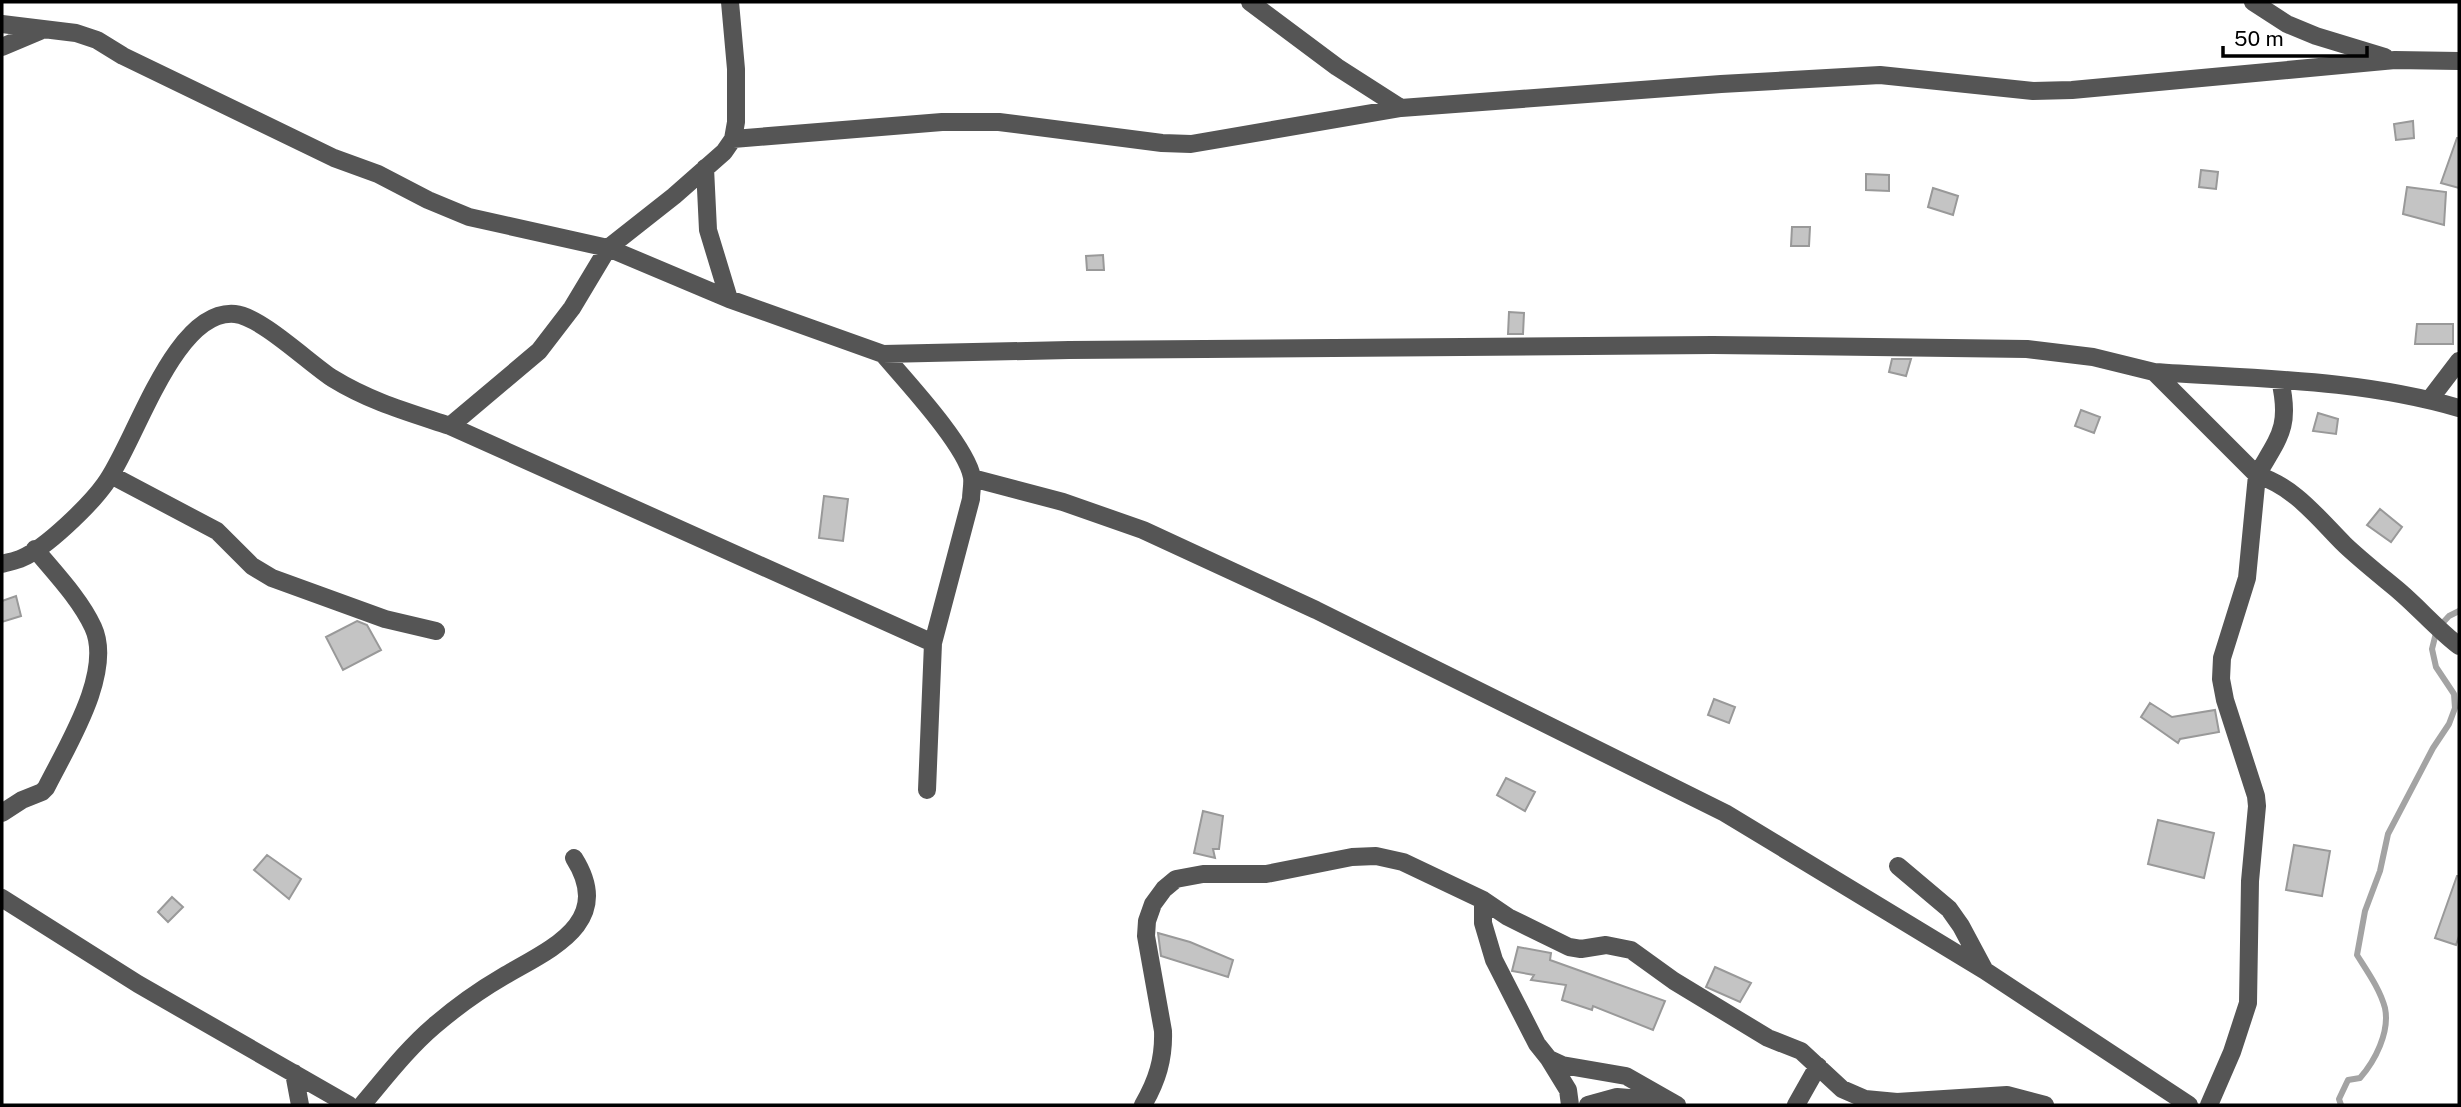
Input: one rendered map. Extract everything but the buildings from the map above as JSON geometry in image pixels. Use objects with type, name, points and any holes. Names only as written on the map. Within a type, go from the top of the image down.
[{"type":"street","points":[[450,426],[539,351],[572,308],[608,248],[724,152],[733,139],[736,122],[736,69],[730,2]]},
{"type":"street","points":[[1250,2],[1337,67],[1401,108]]},
{"type":"street","points":[[2253,2],[2287,23],[2316,36],[2395,60]]},
{"type":"street","points":[[2,23],[76,33],[97,40],[123,56],[334,158],[378,174],[428,200],[469,217],[608,248],[729,299],[883,354],[1699,345],[2027,349],[2093,357],[2154,372],[2358,386],[2430,399],[2459,408]]},
{"type":"street","points":[[2,47],[45,29]]},
{"type":"street","points":[[733,139],[942,122],[999,122],[1162,144],[1191,144],[1401,108],[1880,75],[2034,91],[2072,90],[2395,60],[2459,61]]},
{"type":"street","points":[[705,168],[708,230],[729,299]]},
{"type":"street","points":[[2,564],[23,558],[77,514],[111,475],[166,366],[197,327],[216,316],[236,314],[254,321],[342,383],[382,405],[450,426],[933,643]]},
{"type":"street","points":[[883,354],[925,403],[965,458],[972,478],[971,499],[933,643],[927,790]]},
{"type":"street","points":[[2430,399],[2459,361]]},
{"type":"street","points":[[2154,372],[2257,475],[2274,480],[2297,496],[2347,546],[2459,646]]},
{"type":"street","points":[[2209,1105],[2232,1052],[2248,1003],[2250,881],[2257,806],[2225,701],[2221,679],[2222,657],[2247,578],[2257,475],[2283,428],[2285,402],[2280,380]]},
{"type":"street","points":[[111,475],[217,531],[252,566],[272,579],[385,619],[436,631]]},
{"type":"street","points":[[972,478],[1063,502],[1143,530],[1328,616],[1725,813],[1984,970],[2189,1105]]},
{"type":"street","points":[[2,813],[46,788],[91,693],[99,667],[99,646],[93,628],[74,598],[35,549]]},
{"type":"street","points":[[1143,1105],[1153,1089],[1162,1064],[1163,1031],[1146,936],[1147,920],[1153,904],[1164,889],[1176,879],[1203,874],[1266,874],[1352,857],[1376,856],[1403,862],[1483,900],[1508,917],[1569,947],[1581,949],[1606,946],[1631,950],[1674,981],[1768,1038],[1801,1051],[1842,1089],[1865,1099],[1897,1102],[2007,1095],[2045,1105]]},
{"type":"street","points":[[362,1105],[405,1054],[433,1026],[476,994],[549,951],[568,936],[586,904],[588,886],[574,859]]},
{"type":"street","points":[[1898,866],[1949,909],[1962,926],[1984,970]]},
{"type":"street","points":[[2,898],[138,984],[349,1105]]},
{"type":"street","points":[[1483,900],[1483,923],[1493,960],[1537,1044],[1568,1090],[1570,1105]]},
{"type":"street","points":[[1549,1059],[1562,1065],[1626,1076],[1673,1103]]},
{"type":"street","points":[[1796,1105],[1818,1066]]},
{"type":"street","points":[[294,1073],[300,1105]]},
{"type":"street","points":[[1588,1105],[1617,1097],[1673,1103]]},
{"type":"waterway","points":[[2341,1105],[2339,1099],[2348,1080],[2360,1078],[2366,1071],[2383,1036],[2386,1017],[2383,1001],[2357,955],[2365,911],[2380,871],[2388,834],[2433,748],[2449,724],[2455,708],[2454,694],[2436,667],[2432,649],[2437,629],[2449,616],[2459,611]]}]
